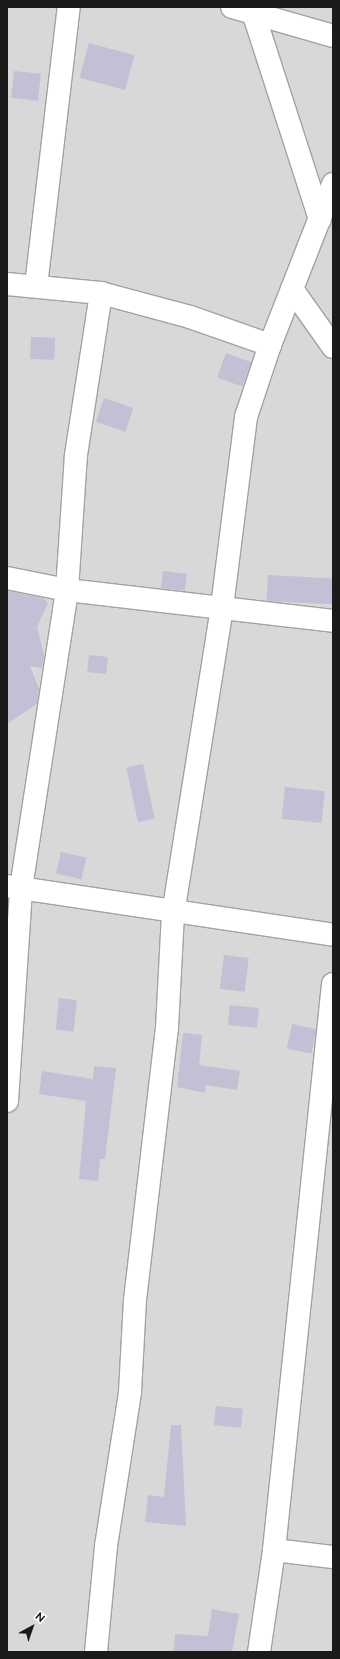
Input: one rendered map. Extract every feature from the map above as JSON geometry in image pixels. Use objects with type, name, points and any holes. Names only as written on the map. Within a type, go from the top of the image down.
[{"type":"street","points":[[36,286],[70,7]]},
{"type":"street","points":[[239,8],[333,36]]},
{"type":"street","points":[[239,8],[320,219]]},
{"type":"street","points":[[96,1652],[106,1546],[130,1392],[135,1300],[167,1028],[173,914],[222,607],[246,417],[270,345],[333,184]]},
{"type":"street","points":[[7,284],[101,293],[190,317],[270,345]]},
{"type":"street","points":[[292,289],[333,347]]},
{"type":"street","points":[[7,1101],[14,887],[67,590],[76,455],[101,293]]},
{"type":"street","points":[[7,578],[67,590],[333,621]]},
{"type":"street","points":[[14,887],[173,914],[333,936]]},
{"type":"street","points":[[259,1652],[274,1550],[333,984]]},
{"type":"street","points":[[274,1550],[333,1557]]},
{"type":"shaded area","points":[[7,7],[333,7],[333,1652],[7,1652]]},
{"type":"building","points":[[89,43],[134,55],[125,90],[80,78]]},
{"type":"building","points":[[14,71],[41,74],[38,101],[11,98]]},
{"type":"building","points":[[31,337],[55,338],[54,360],[30,359]]},
{"type":"building","points":[[226,353],[251,362],[242,387],[217,377]]},
{"type":"building","points":[[104,398],[133,408],[125,432],[96,422]]},
{"type":"building","points":[[163,571],[187,574],[185,591],[161,588]]},
{"type":"building","points":[[268,575],[333,578],[332,604],[267,601]]},
{"type":"building","points":[[7,591],[43,598],[48,603],[37,627],[44,655],[42,668],[30,666],[39,689],[37,704],[7,724]]},
{"type":"building","points":[[89,655],[108,657],[106,674],[87,672]]},
{"type":"building","points":[[143,764],[155,819],[138,822],[126,768]]},
{"type":"building","points":[[285,787],[325,791],[321,823],[282,819]]},
{"type":"building","points":[[61,852],[86,858],[81,879],[56,873]]},
{"type":"building","points":[[224,955],[249,958],[245,992],[220,989]]},
{"type":"building","points":[[59,998],[77,1000],[74,1032],[56,1030]]},
{"type":"building","points":[[230,1005],[259,1008],[257,1028],[228,1025]]},
{"type":"building","points":[[292,1024],[316,1029],[311,1054],[287,1048]]},
{"type":"building","points":[[183,1033],[202,1035],[199,1065],[240,1071],[237,1090],[206,1085],[205,1093],[177,1087]]},
{"type":"building","points":[[94,1066],[116,1068],[105,1159],[100,1159],[98,1181],[79,1179],[86,1101],[39,1094],[42,1071],[93,1079]]},
{"type":"building","points":[[216,1406],[243,1409],[241,1428],[214,1425]]},
{"type":"building","points":[[171,1425],[181,1425],[186,1526],[145,1522],[148,1495],[164,1497]]},
{"type":"building","points":[[212,1609],[239,1614],[232,1652],[174,1652],[175,1634],[208,1636]]}]
